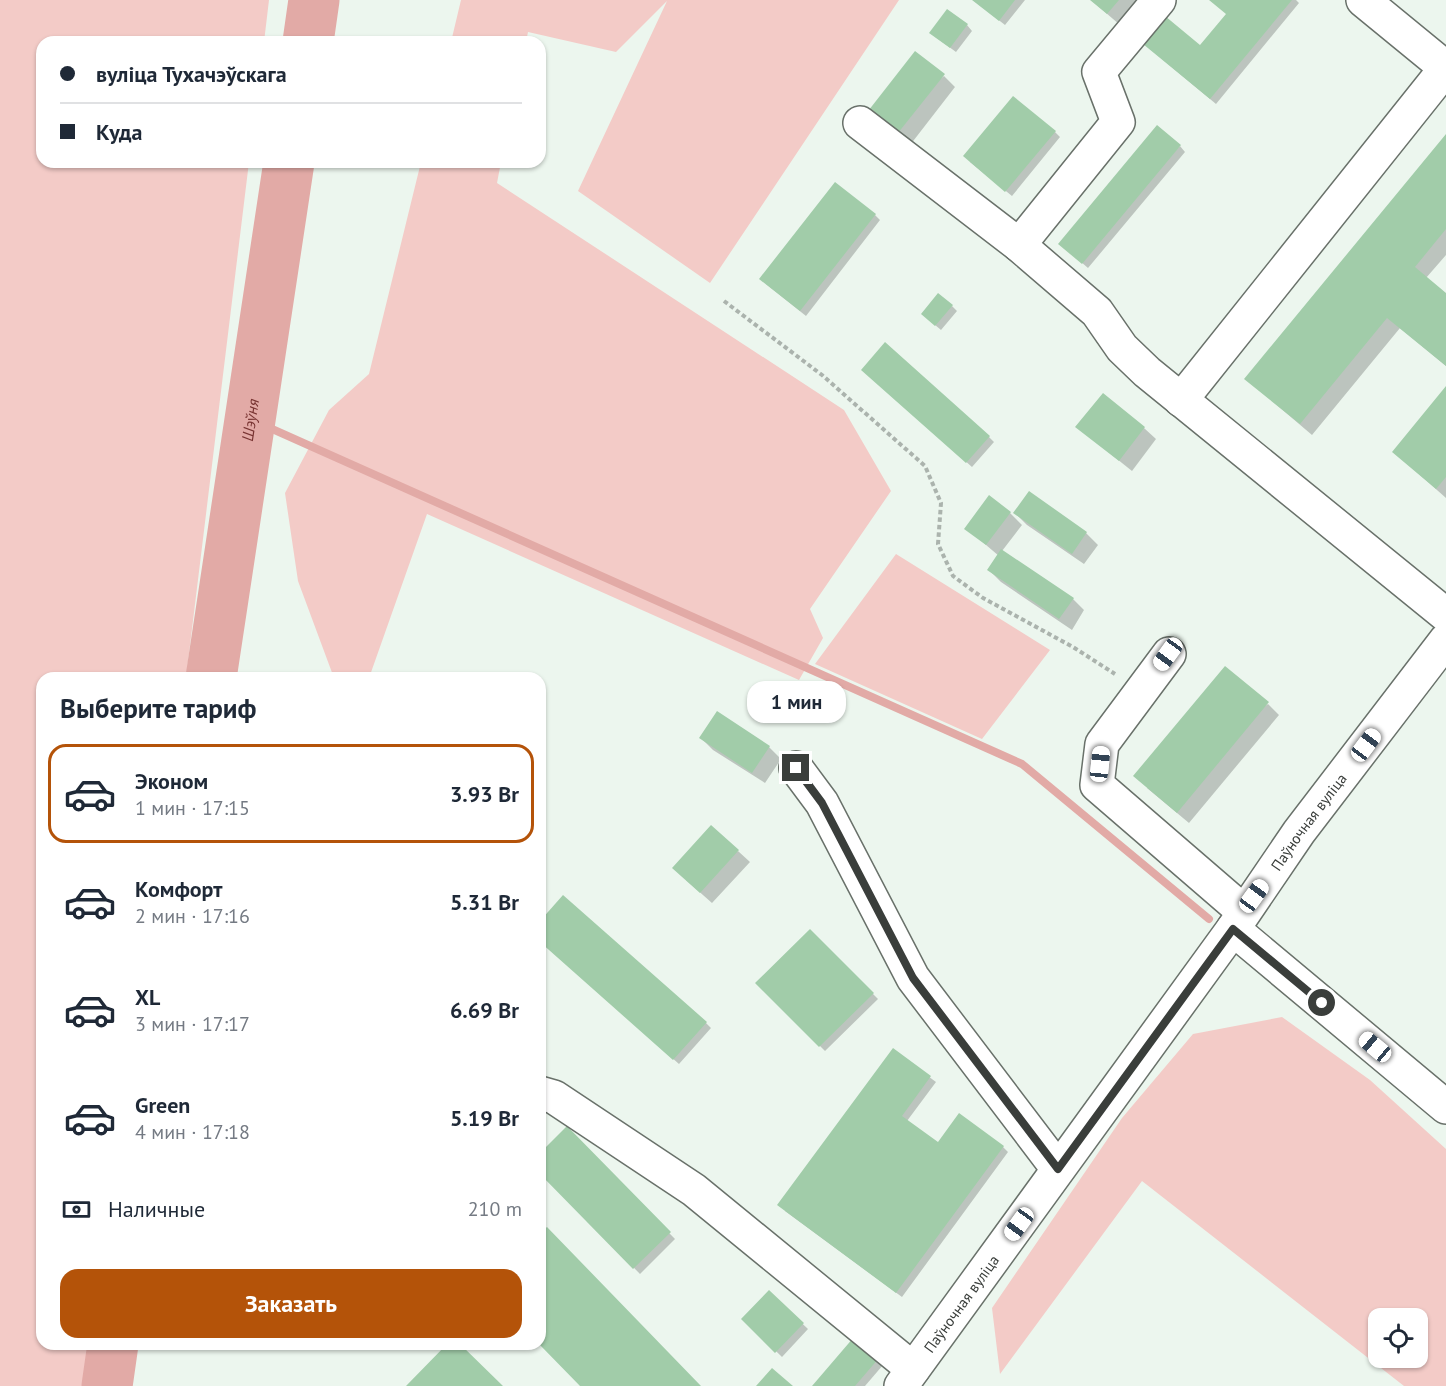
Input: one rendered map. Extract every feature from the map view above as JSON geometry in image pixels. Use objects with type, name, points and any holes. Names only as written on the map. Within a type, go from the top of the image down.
[{"type":"street","points":[[1019,245],[1118,122],[1099,72],[1159,0]]},
{"type":"street","points":[[1181,400],[1446,68],[1363,0]]},
{"type":"street","points":[[860,123],[1019,245],[1097,312],[1122,348],[1181,400],[1446,615]]},
{"type":"street","name":"Паўночная вуліца","points":[[907,1377],[1238,920],[1299,832],[1446,640]]},
{"type":"street","points":[[1168,654],[1102,744],[1097,785],[1238,920],[1446,1107]]},
{"type":"street","points":[[796,768],[822,803],[913,978],[1058,1169]]},
{"type":"street","points":[[546,1095],[554,1097],[694,1190],[907,1377]]},
{"type":"path","points":[[724,301],[822,375],[925,466],[941,502],[938,544],[953,576],[983,598],[1073,646],[1141,691]]},
{"type":"shaded area","points":[[0,0],[269,0],[265,36],[36,36],[36,168],[248,168],[187,672],[36,672],[36,1350],[103,1350],[98,1386],[0,1386]]},
{"type":"shaded area","points":[[461,0],[899,0],[710,283],[578,191],[667,1],[616,52],[528,32],[527,36],[452,36]]},
{"type":"shaded area","points":[[420,168],[500,168],[497,183],[844,410],[891,491],[810,609],[823,638],[799,680],[427,514],[371,672],[332,672],[298,581],[285,493],[329,410],[369,374]]},
{"type":"shaded area","points":[[896,554],[1050,650],[982,739],[815,664]]},
{"type":"shaded area","points":[[1282,1017],[1370,1080],[1446,1149],[1446,1386],[1404,1386],[1381,1368],[1428,1368],[1428,1308],[1368,1308],[1368,1358],[1142,1181],[1000,1374],[992,1308],[1122,1118],[1193,1034]]},
{"type":"building","points":[[972,0],[1015,0],[999,21]]},
{"type":"building","points":[[1090,0],[1119,0],[1107,14]]},
{"type":"building","points":[[1209,0],[1292,0],[1210,99],[1143,44],[1165,16],[1200,45],[1226,14]]},
{"type":"building","points":[[947,9],[968,24],[950,48],[929,33]]},
{"type":"building","points":[[915,51],[945,74],[894,138],[865,115]]},
{"type":"building","points":[[1013,96],[1056,131],[1005,192],[963,156]]},
{"type":"building","points":[[1157,125],[1181,145],[1082,264],[1058,244]]},
{"type":"building","points":[[1446,134],[1446,229],[1415,267],[1446,293],[1446,366],[1387,318],[1300,424],[1244,379]]},
{"type":"building","points":[[835,182],[876,214],[800,311],[759,279]]},
{"type":"building","points":[[938,293],[953,305],[935,326],[921,314]]},
{"type":"building","points":[[885,342],[990,436],[966,463],[861,370]]},
{"type":"building","points":[[1446,386],[1446,477],[1436,489],[1392,452]]},
{"type":"building","points":[[1103,393],[1145,427],[1119,461],[1075,427]]},
{"type":"building","points":[[1029,491],[1087,532],[1072,554],[1013,513]]},
{"type":"building","points":[[989,495],[1011,512],[986,545],[964,529]]},
{"type":"building","points":[[1001,549],[1074,598],[1059,619],[987,570]]},
{"type":"building","points":[[1225,666],[1269,702],[1177,813],[1133,776]]},
{"type":"building","points":[[717,711],[770,746],[752,773],[699,738]]},
{"type":"building","points":[[711,825],[739,850],[700,893],[672,868]]},
{"type":"building","points":[[563,895],[707,1022],[673,1060],[546,947],[546,914]]},
{"type":"building","points":[[810,929],[874,993],[819,1047],[755,983]]},
{"type":"building","points":[[893,1048],[931,1076],[902,1116],[938,1142],[959,1113],[1004,1146],[896,1293],[777,1205]]},
{"type":"building","points":[[567,1126],[671,1232],[633,1269],[546,1180],[546,1147]]},
{"type":"building","points":[[546,1228],[701,1386],[580,1386],[545,1350]]},
{"type":"building","points":[[769,1290],[804,1323],[775,1353],[741,1319]]},
{"type":"building","points":[[854,1337],[879,1358],[855,1386],[812,1386]]},
{"type":"building","points":[[441,1350],[466,1350],[503,1386],[406,1386]]},
{"type":"building","points":[[772,1368],[793,1386],[756,1386]]},
{"type":"waterway","name":"Шэўня","points":[[309,36],[314,0]]},
{"type":"waterway","name":"Шэўня","points":[[212,672],[288,168]]},
{"type":"waterway","points":[[250,419],[1022,764],[1209,919]]},
{"type":"waterway","name":"Шэўня","points":[[107,1386],[112,1350]]},
{"type":"route","points":[[796,768],[822,803],[913,978],[1058,1169],[1233,929],[1322,1003]]}]
